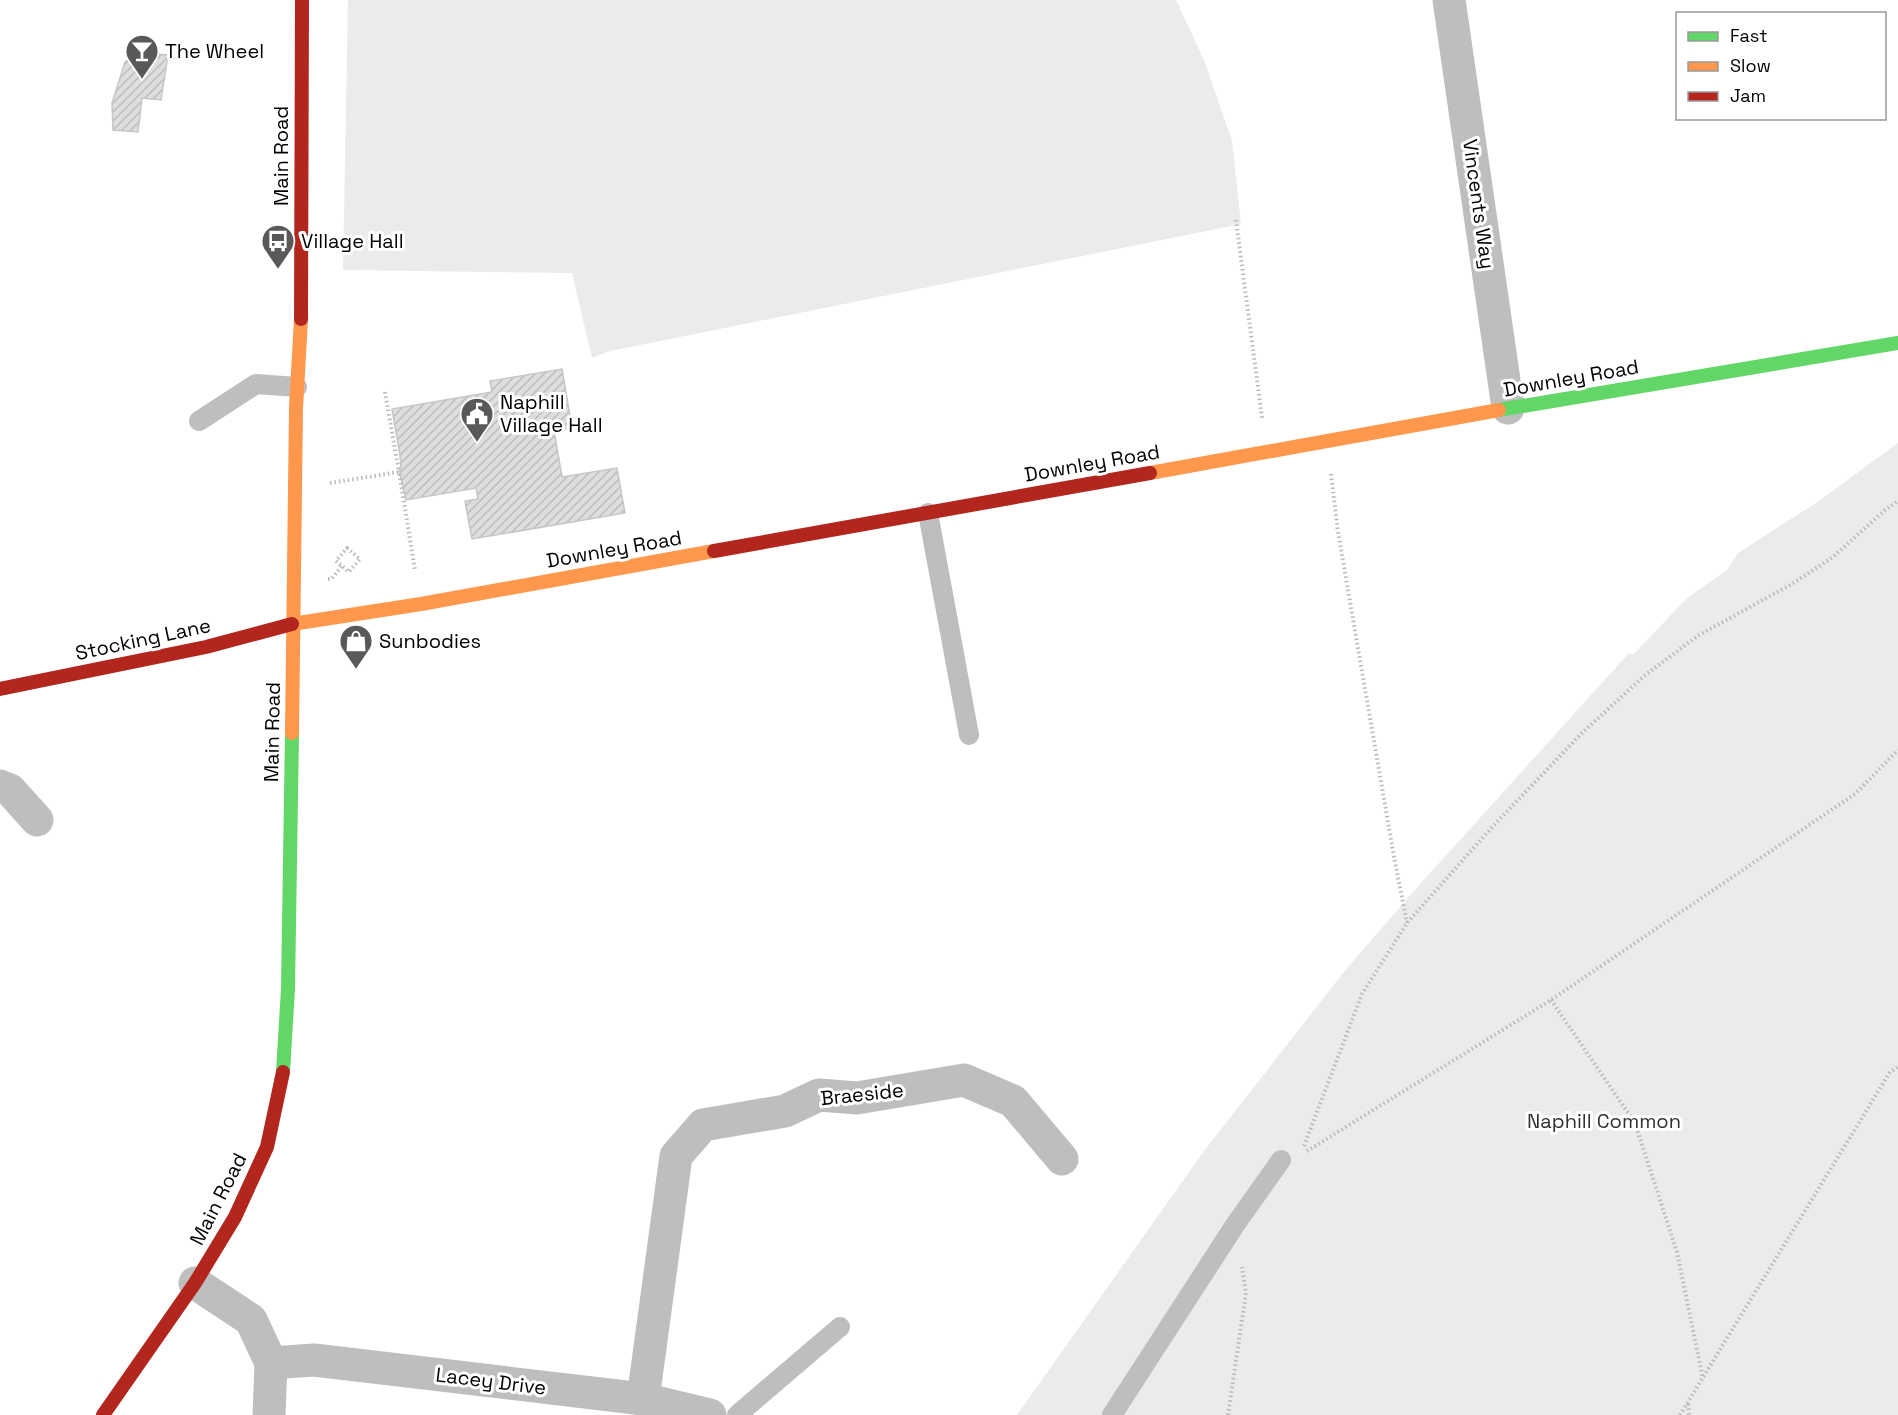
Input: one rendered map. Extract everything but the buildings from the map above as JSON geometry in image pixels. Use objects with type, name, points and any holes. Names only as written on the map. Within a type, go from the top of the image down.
[{"type":"street","name":"Main Road","points":[[103,1415],[195,1283],[235,1217],[267,1147],[283,1073],[288,989],[297,387],[301,313],[302,0]]},
{"type":"street","name":"Vincents Way","points":[[1449,0],[1508,408]]},
{"type":"street","name":"Downley Road","points":[[293,624],[421,604],[1508,408],[1898,344]]},
{"type":"street","name":"Stocking Lane","points":[[0,689],[206,647],[293,624]]},
{"type":"street","points":[[0,786],[10,790],[37,820]]},
{"type":"street","name":"Braeside","points":[[643,1399],[676,1156],[703,1125],[785,1111],[819,1095],[858,1098],[964,1080],[1013,1101],[1062,1159]]},
{"type":"street","points":[[195,1283],[251,1320],[271,1363],[269,1415]]},
{"type":"street","name":"Lacey Drive","points":[[271,1363],[314,1360],[643,1399],[710,1415]]},
{"type":"lane","points":[[200,421],[256,384],[297,387]]},
{"type":"lane","points":[[928,513],[969,735]]},
{"type":"lane","points":[[1112,1415],[1234,1225],[1281,1160]]},
{"type":"lane","points":[[737,1415],[840,1327]]},
{"type":"path","points":[[1236,220],[1267,452]]},
{"type":"path","points":[[385,392],[421,604]]},
{"type":"path","points":[[1327,441],[1338,532],[1407,923]]},
{"type":"path","points":[[296,488],[399,472]]},
{"type":"path","points":[[1898,501],[1833,557],[1792,584],[1699,635],[1644,676],[1573,742],[1494,825],[1407,923],[1362,994],[1301,1154],[1551,1000],[1855,794],[1898,750]]},
{"type":"path","points":[[347,548],[360,559],[349,572],[336,561],[347,548]]},
{"type":"path","points":[[1551,1000],[1635,1123],[1677,1252],[1703,1379]]},
{"type":"path","points":[[1680,1415],[1890,1072],[1898,1068]]},
{"type":"path","points":[[1228,1415],[1246,1293],[1234,1225]]},
{"type":"path","points":[[1688,1403],[1689,1415]]},
{"type":"green space","points":[[348,0],[1176,0],[1204,60],[1232,141],[1241,224],[610,351],[592,358],[572,273],[343,270]]},
{"type":"green space","name":"Naphill Common","points":[[1898,443],[1898,1415],[1017,1415],[1204,1151],[1343,973],[1412,893],[1629,653],[1633,655],[1687,598],[1727,570],[1738,553],[1816,503]]},
{"type":"traffic: fast","points":[[1499,410],[1898,343]]},
{"type":"traffic: fast","points":[[283,1072],[288,989],[292,733]]},
{"type":"traffic: slow","points":[[292,733],[296,408],[301,319]]},
{"type":"traffic: slow","points":[[1150,473],[1499,410]]},
{"type":"traffic: slow","points":[[292,624],[421,604],[714,551]]},
{"type":"traffic: jam","points":[[301,319],[302,0]]},
{"type":"traffic: jam","points":[[714,551],[1150,473]]},
{"type":"traffic: jam","points":[[0,689],[206,647],[292,624]]},
{"type":"traffic: jam","points":[[103,1415],[195,1283],[235,1217],[267,1147],[283,1072]]},
{"type":"place","name":"The Wheel","points":[[142,80]]},
{"type":"place","name":"Village Hall","points":[[278,270]]},
{"type":"place","name":"Naphill Village Hall","points":[[477,443]]},
{"type":"place","name":"Sunbodies","points":[[356,670]]}]
